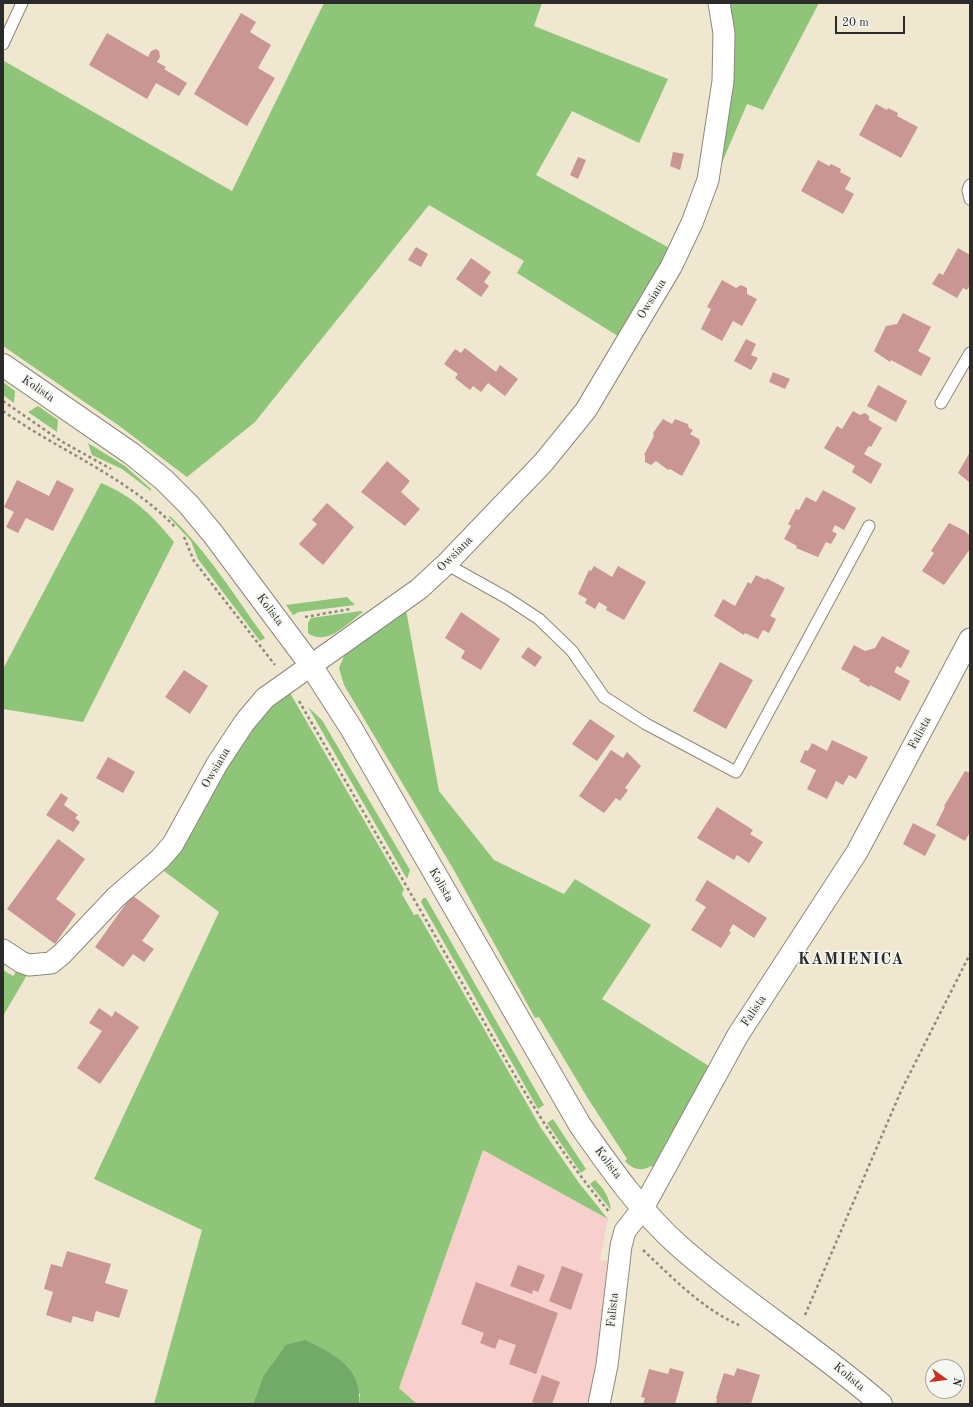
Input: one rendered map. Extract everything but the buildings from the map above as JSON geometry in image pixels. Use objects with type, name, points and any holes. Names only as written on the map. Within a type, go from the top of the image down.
[{"type":"street","name":"Owsiana","points":[[3,950],[21,962],[29,965],[51,963],[62,954],[116,897],[160,859],[173,844],[217,764],[244,723],[265,698],[310,664],[419,589],[446,564],[543,463],[586,410],[672,267],[692,223],[708,180],[716,136],[723,81],[724,33],[719,3]]},
{"type":"street","name":"Kolista","points":[[3,365],[132,454],[164,480],[189,505],[214,534],[310,664],[384,783],[580,1125],[606,1162],[643,1208],[677,1243],[714,1276],[848,1375],[881,1404]]},
{"type":"street","name":"Falista","points":[[599,1404],[607,1365],[618,1261],[625,1231],[643,1208],[738,1035],[857,852],[970,639]]},
{"type":"lane","points":[[3,44],[22,3]]},
{"type":"lane","points":[[970,185],[968,190],[970,199]]},
{"type":"lane","points":[[941,403],[970,354]]},
{"type":"lane","points":[[446,564],[507,598],[539,619],[572,652],[604,697],[646,724],[736,772],[869,526]]},
{"type":"path","points":[[3,410],[121,484],[159,510],[184,536],[194,560],[287,681],[401,875],[533,1109],[583,1181],[639,1247],[697,1300],[722,1318],[742,1327]]},
{"type":"path","points":[[266,654],[302,626],[305,616],[366,607],[378,617]]},
{"type":"path","points":[[796,1336],[902,1091],[970,954]]},
{"type":"shaded area","points":[[483,1150],[608,1219],[600,1260],[607,1261],[605,1313],[592,1404],[417,1404],[399,1388]]},
{"type":"green space","points":[[324,3],[542,3],[534,26],[668,79],[639,143],[572,111],[536,175],[673,250],[621,338],[517,273],[524,261],[429,205],[255,422],[187,477],[118,425],[3,346],[3,64],[4,61],[232,191]]},
{"type":"green space","points":[[725,3],[819,3],[763,110],[747,104],[721,165],[727,110]]},
{"type":"green space","points":[[3,382],[15,391],[14,403],[3,395]]},
{"type":"green space","points":[[38,406],[58,420],[57,432],[28,412]]},
{"type":"green space","points":[[88,443],[125,466],[151,489],[151,491],[122,469],[92,455]]},
{"type":"green space","points":[[101,483],[123,494],[142,508],[174,542],[83,722],[3,709],[3,669]]},
{"type":"green space","points":[[170,516],[208,559],[232,590],[265,638],[260,641],[198,559],[191,541],[169,517]]},
{"type":"green space","points":[[347,597],[355,605],[299,612],[293,615],[286,605]]},
{"type":"green space","points":[[406,610],[439,791],[494,860],[564,894],[575,879],[651,925],[602,999],[712,1068],[653,1167],[651,1166],[644,1169],[637,1169],[625,1161],[627,1159],[587,1097],[539,1017],[535,1018],[455,872],[344,685],[339,668],[344,656]]},
{"type":"green space","points":[[361,611],[363,612],[344,627],[330,635],[315,637],[308,633],[308,623],[311,618]]},
{"type":"green space","points":[[290,693],[404,889],[402,894],[414,915],[418,914],[541,1128],[579,1183],[608,1219],[483,1150],[399,1388],[417,1404],[359,1404],[360,1394],[263,1377],[253,1404],[154,1404],[202,1230],[94,1179],[219,912],[160,868],[238,747],[274,704]]},
{"type":"green space","points":[[308,707],[322,720],[410,870],[407,879]]},
{"type":"green space","points":[[423,898],[426,898],[544,1105],[538,1109],[421,902]]},
{"type":"green space","points":[[19,968],[30,970],[3,1016],[3,970],[13,976]]},
{"type":"green space","points":[[553,1119],[586,1169],[581,1173],[547,1123]]},
{"type":"green space","points":[[595,1180],[606,1194],[611,1210],[590,1184]]},
{"type":"green space","points":[[305,1340],[335,1356],[351,1371],[356,1380],[359,1391],[359,1404],[253,1404],[263,1377],[286,1345]]},
{"type":"district","name":"KAMIENICA","points":[[851,960]]}]
